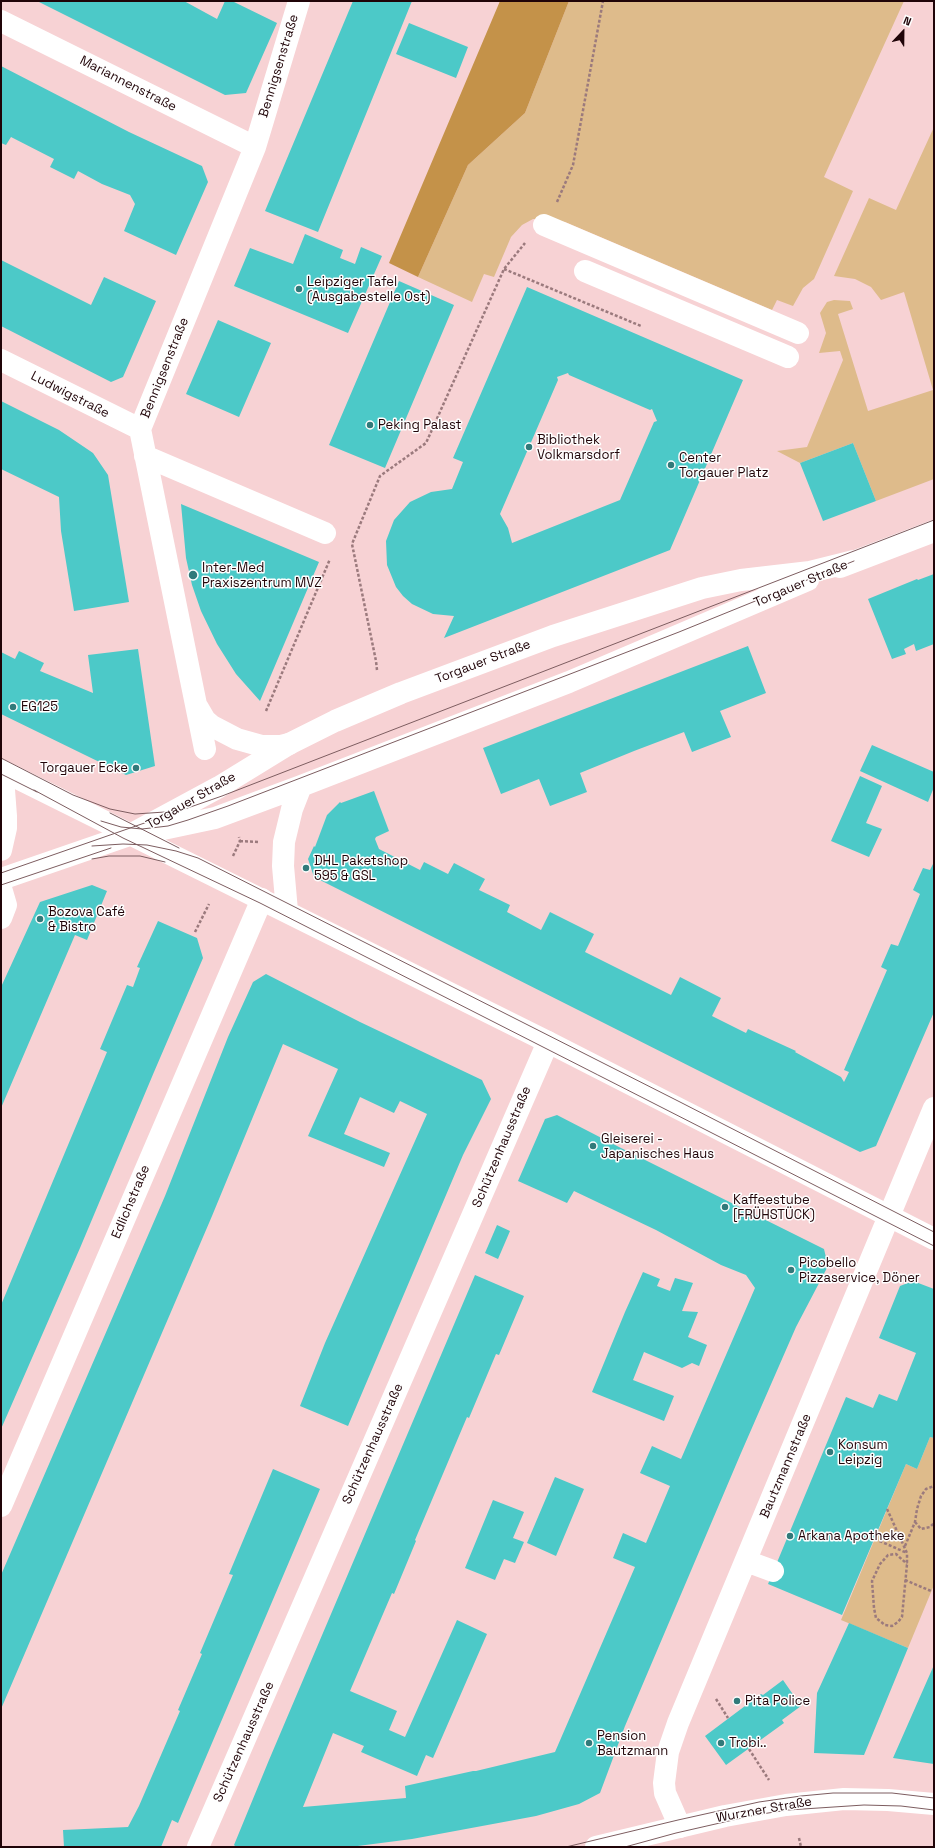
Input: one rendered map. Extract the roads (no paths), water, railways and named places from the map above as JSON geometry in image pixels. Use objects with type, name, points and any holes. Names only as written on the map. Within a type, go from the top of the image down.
[{"type":"street","name":"Bennigsenstraße","points":[[205,749],[140,429],[255,147],[299,1]]},
{"type":"street","name":"Mariannenstraße","points":[[1,20],[255,147]]},
{"type":"street","points":[[544,226],[798,333]]},
{"type":"street","points":[[585,270],[788,357]]},
{"type":"street","name":"Ludwigstraße","points":[[1,360],[140,429]]},
{"type":"street","points":[[145,456],[325,533]]},
{"type":"street","points":[[854,561],[934,532]]},
{"type":"street","name":"Torgauer Straße","points":[[1,879],[132,834],[289,744],[335,721],[387,699],[553,636],[702,588],[741,580],[810,572],[854,561]]},
{"type":"street","name":"Torgauer Straße","points":[[132,834],[165,830],[215,818],[301,786],[569,682],[854,561]]},
{"type":"street","points":[[196,705],[206,720],[221,732],[262,746],[281,746],[289,744]]},
{"type":"street","points":[[1,770],[548,1042],[888,1217],[934,1239]]},
{"type":"street","points":[[1,781],[4,790],[6,816],[6,828],[1,850]]},
{"type":"street","points":[[286,911],[283,866],[284,842],[292,809],[301,786]]},
{"type":"street","points":[[1,888],[6,905],[1,918]]},
{"type":"street","name":"Edlichstraße","points":[[1,1506],[262,899]]},
{"type":"street","name":"Schützenhausstraße","points":[[198,1847],[548,1042]]},
{"type":"street","name":"Bautzmannstraße","points":[[680,1827],[666,1793],[664,1783],[668,1752],[681,1716],[934,1108]]},
{"type":"street","points":[[746,1561],[773,1572]]},
{"type":"street","name":"Wurzner Straße","points":[[596,1847],[750,1811],[786,1805],[844,1800],[888,1800],[934,1804]]},
{"type":"tram line","points":[[1,873],[222,796],[934,520]]},
{"type":"tram line","points":[[101,821],[121,827],[142,829],[168,826],[188,820],[228,806],[679,632],[854,561]]},
{"type":"tram line","points":[[1,758],[73,795],[110,809],[135,814],[165,812]]},
{"type":"tram line","points":[[1,774],[37,792]]},
{"type":"tram line","points":[[34,790],[123,838],[260,903],[934,1246]]},
{"type":"tram line","points":[[110,813],[179,848]]},
{"type":"tram line","points":[[92,846],[123,844],[147,845],[176,851],[198,858],[934,1232]]},
{"type":"tram line","points":[[1,885],[111,848]]},
{"type":"tram line","points":[[92,859],[109,856],[140,856],[165,862]]},
{"type":"tram line","points":[[566,1847],[759,1802],[801,1796],[833,1793],[892,1793],[934,1798]]},
{"type":"tram line","points":[[625,1847],[676,1833],[755,1815],[788,1810],[864,1805],[901,1806],[934,1810]]},
{"type":"place","name":"Leipziger Tafel (Ausgabestelle Ost)","points":[[299,289]]},
{"type":"place","name":"Peking Palast","points":[[370,425]]},
{"type":"place","name":"Bibliothek Volkmarsdorf","points":[[529,447]]},
{"type":"place","name":"Center Torgauer Platz","points":[[671,465]]},
{"type":"place","name":"Inter-Med Praxiszentrum MVZ","points":[[193,575]]},
{"type":"place","name":"EG125","points":[[13,707]]},
{"type":"place","name":"Torgauer Ecke","points":[[136,768]]},
{"type":"place","name":"DHL Paketshop 595 & GSL","points":[[306,868]]},
{"type":"place","name":"Bozova Café & Bistro","points":[[40,919]]},
{"type":"place","name":"Gleiserei - Japanisches Haus","points":[[593,1146]]},
{"type":"place","name":"Kaffeestube [FRÜHSTÜCK)","points":[[725,1207]]},
{"type":"place","name":"Picobello Pizzaservice, Döner","points":[[791,1270]]},
{"type":"place","name":"Konsum Leipzig","points":[[830,1452]]},
{"type":"place","name":"Arkana Apotheke","points":[[790,1536]]},
{"type":"place","name":"Pita Police","points":[[737,1701]]},
{"type":"place","name":"Pension Bautzmann","points":[[589,1743]]},
{"type":"place","name":"Trobi..","points":[[721,1743]]}]
